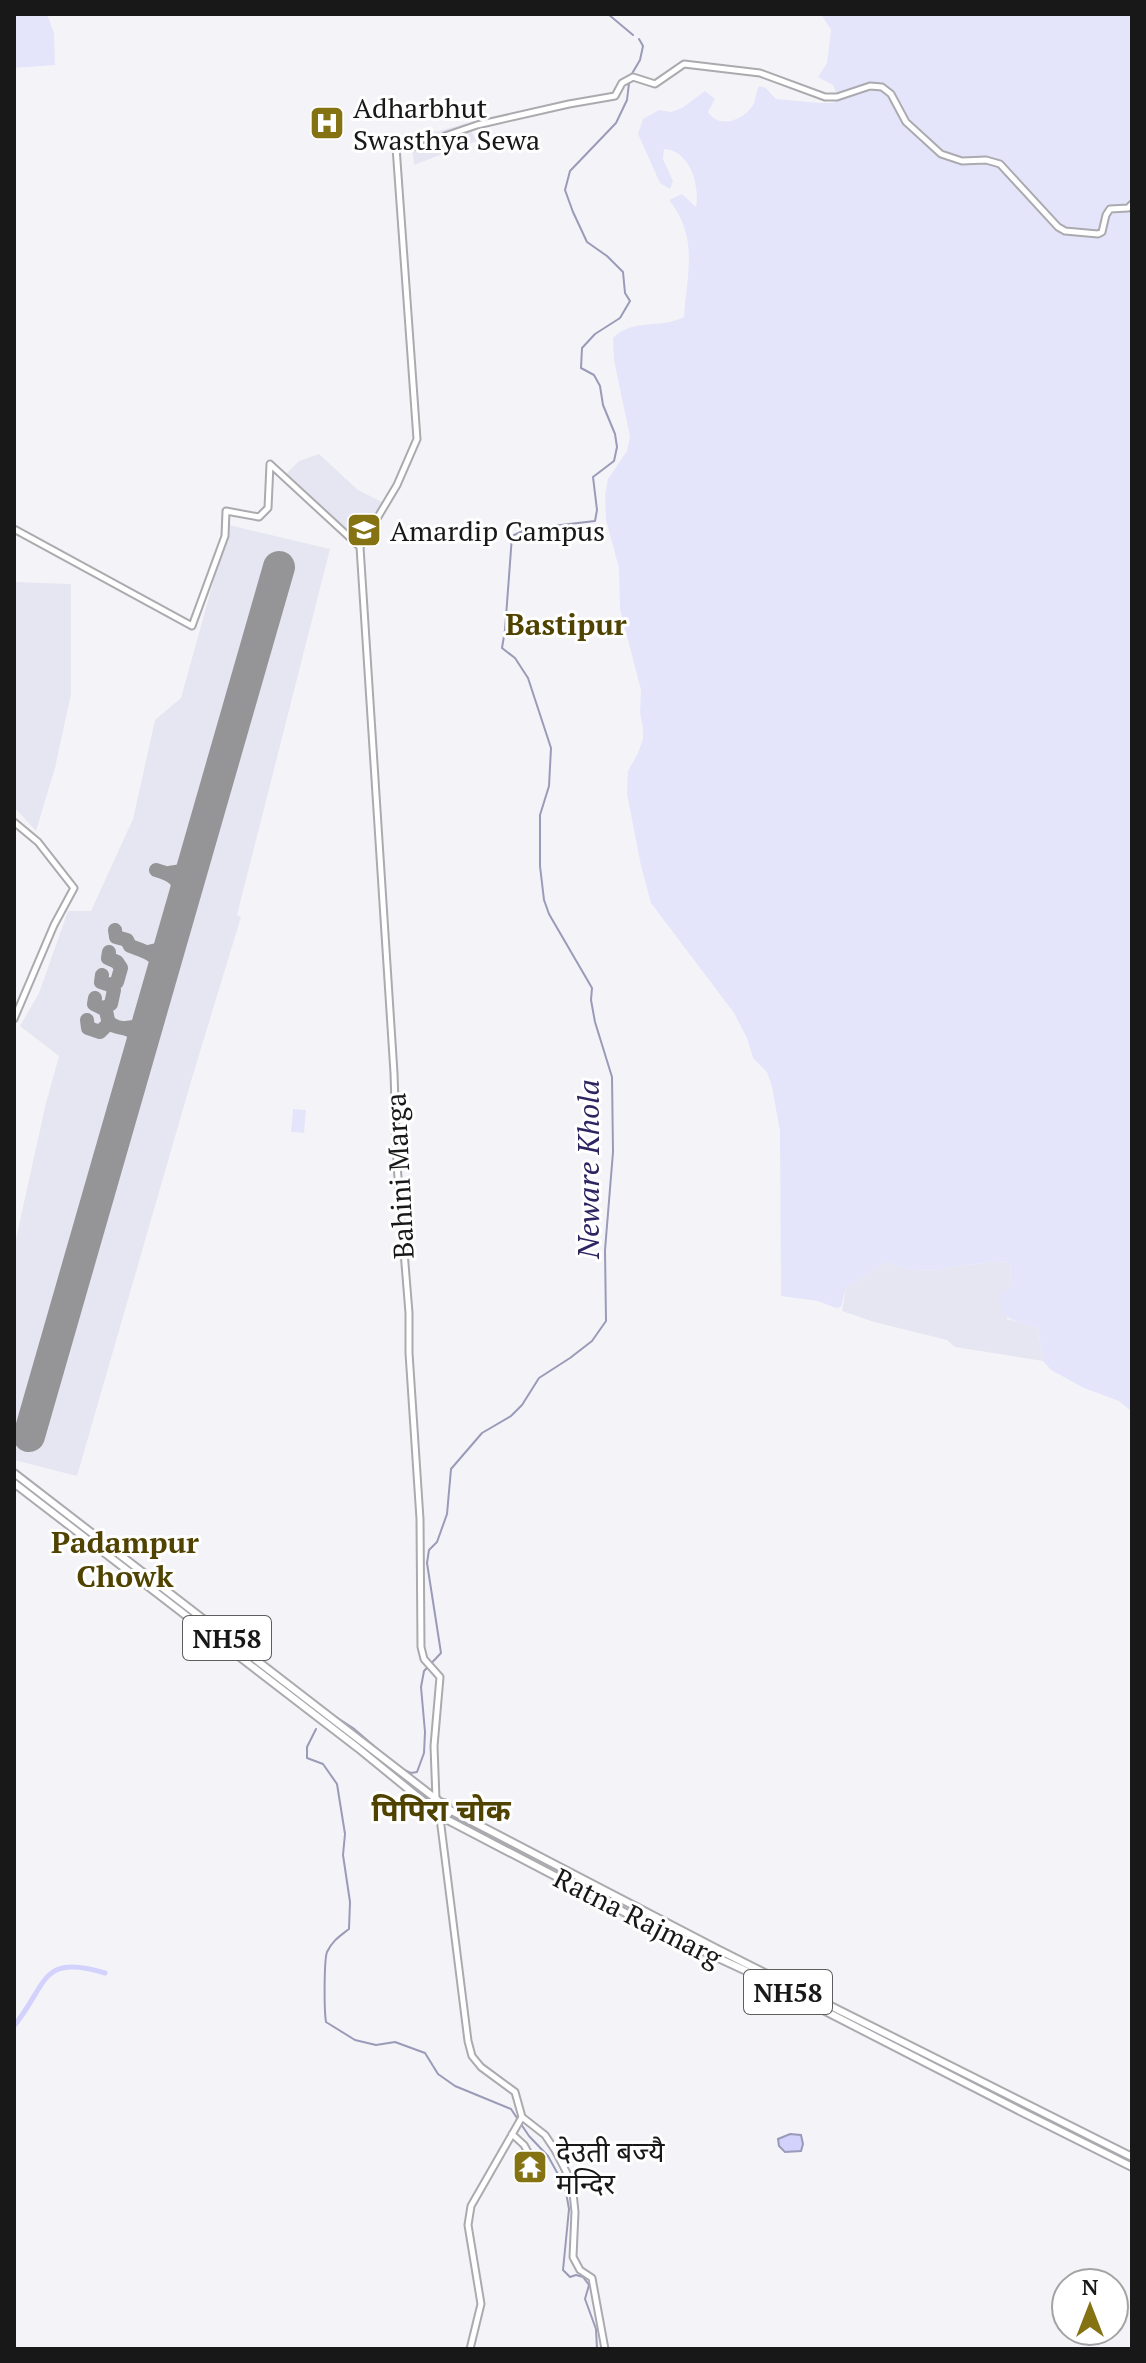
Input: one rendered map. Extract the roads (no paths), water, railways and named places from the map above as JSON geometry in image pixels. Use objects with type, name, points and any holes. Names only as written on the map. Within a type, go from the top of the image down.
[{"type":"main road","name":"Ratna Rajmarg","points":[[14,1473],[438,1801],[447,1804],[450,1810],[717,1949],[1132,2157]]},
{"type":"main road","name":"Ratna Rajmarg","points":[[14,1483],[358,1748],[442,1818],[662,1932],[755,1975],[1132,2167]]},
{"type":"main road","points":[[434,1810],[438,1801]]},
{"type":"main road","points":[[442,1818],[450,1810]]},
{"type":"street","points":[[14,529],[192,626],[225,536],[226,511],[259,517],[265,513],[268,508],[270,464],[360,547],[397,485],[417,439],[396,147],[426,147],[477,125],[615,96],[622,83],[633,77],[655,84],[681,64],[760,73],[825,97],[837,97],[870,86],[886,88],[906,122],[941,154],[962,161],[990,160],[1000,164],[1063,230],[1098,234],[1103,230],[1107,211],[1128,208],[1132,204]]},
{"type":"street","name":"Bahini Marga","points":[[360,547],[398,1179],[409,1313],[420,1519],[421,1647],[428,1664],[440,1677],[434,1746],[438,1801]]},
{"type":"street","points":[[14,822],[38,842],[74,888],[54,925],[14,1019]]},
{"type":"street","points":[[442,1818],[472,2056],[481,2067],[515,2092],[522,2117],[545,2135],[572,2183],[575,2212],[573,2257],[580,2270],[592,2278],[605,2349]]},
{"type":"street","points":[[470,2349],[481,2304],[468,2225],[471,2206],[522,2117]]},
{"type":"street","points":[[512,2134],[524,2145],[533,2161],[521,2168]]},
{"type":"water","points":[[790,2134],[801,2135],[801,2151],[785,2152],[779,2146],[778,2139]]},
{"type":"waterway","name":"Neware Khola","points":[[608,14],[633,35]]},
{"type":"waterway","name":"Neware Khola","points":[[630,77],[640,60],[643,46],[639,39]]},
{"type":"waterway","name":"Neware Khola","points":[[402,1769],[417,1772],[424,1753],[421,1687],[424,1671],[441,1653],[427,1563],[429,1550],[437,1542],[447,1514],[451,1469],[482,1433],[511,1416],[522,1405],[539,1378],[592,1341],[606,1321],[605,1250],[613,1152],[612,1077],[595,1022],[592,988],[544,900],[540,815],[549,786],[551,748],[528,678],[515,658],[502,648],[512,536],[527,529],[595,521],[597,510],[593,477],[614,461],[617,447],[615,434],[603,405],[600,386],[594,375],[581,368],[582,348],[595,334],[620,318],[630,301],[625,293],[623,272],[587,242],[565,190],[570,171],[616,123],[627,100],[629,83]]},
{"type":"waterway","name":"Neware Khola","points":[[333,1715],[388,1758]]},
{"type":"waterway","name":"Neware Khola","points":[[316,1729],[307,1747],[307,1758],[323,1764],[337,1784],[345,1834],[343,1855],[350,1902],[349,1929],[336,1939],[327,1952],[326,2022],[355,2040],[376,2045],[395,2042],[425,2053],[438,2074],[455,2086],[511,2109],[529,2136],[548,2156],[565,2187],[569,2209],[563,2270],[570,2277],[583,2277],[589,2285],[585,2299],[596,2329],[597,2349]]},
{"type":"waterway","points":[[14,2026],[48,1976],[57,1970],[68,1967],[105,1973]]},
{"type":"place","name":"Adharbhut Swasthya Sewa","points":[[327,123]]},
{"type":"place","name":"Amardip Campus","points":[[364,530]]},
{"type":"place","name":"देउती बज्यै मन्दिर","points":[[530,2167]]},
{"type":"district","name":"Bastipur","points":[[566,624]]},
{"type":"district","name":"Padampur Chowk","points":[[125,1559]]},
{"type":"district","name":"पिपिरा चोक","points":[[441,1810]]}]
